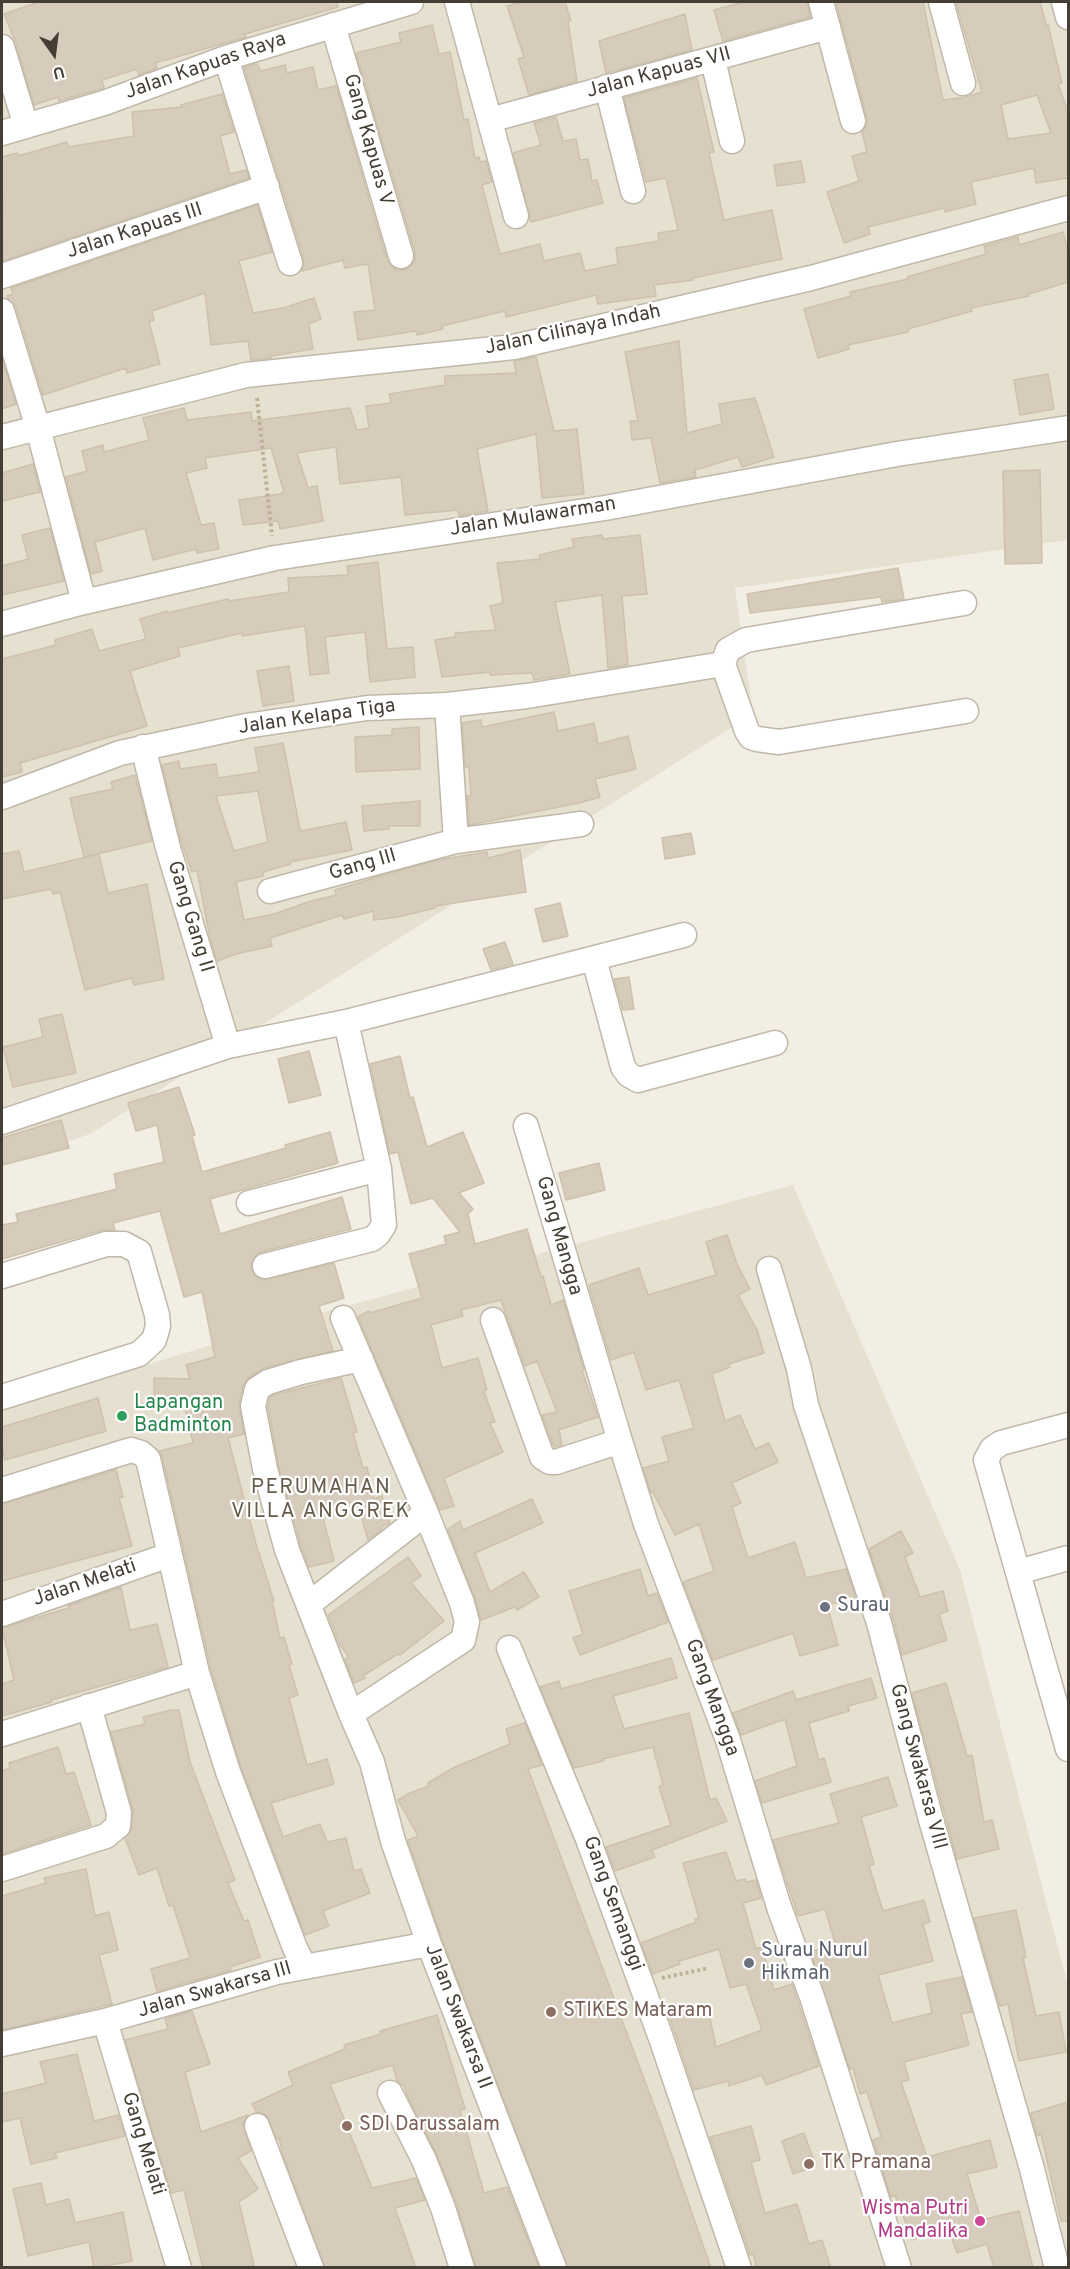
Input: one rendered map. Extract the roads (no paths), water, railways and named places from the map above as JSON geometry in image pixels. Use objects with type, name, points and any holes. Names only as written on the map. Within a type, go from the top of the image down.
[{"type":"street","name":"Jalan Kapuas Raya","points":[[2,133],[104,103],[226,58],[333,25],[368,8],[411,2]]},
{"type":"street","points":[[456,2],[516,216]]},
{"type":"street","points":[[821,2],[853,121]]},
{"type":"street","points":[[941,2],[963,83]]},
{"type":"street","points":[[1064,2],[1068,17]]},
{"type":"street","name":"Gang Kapuas V","points":[[333,25],[401,256]]},
{"type":"street","name":"Jalan Kapuas VII","points":[[490,120],[828,27]]},
{"type":"street","points":[[2,47],[26,126]]},
{"type":"street","points":[[226,58],[290,263]]},
{"type":"street","points":[[713,60],[732,141]]},
{"type":"street","points":[[607,87],[633,191]]},
{"type":"street","name":"Jalan Kapuas III","points":[[2,276],[267,187]]},
{"type":"street","name":"Jalan Cilinaya Indah","points":[[2,437],[254,374],[514,347],[811,278],[1068,208]]},
{"type":"street","points":[[2,311],[38,428],[84,602]]},
{"type":"street","name":"Jalan Mulawarman","points":[[2,624],[84,602],[274,558],[605,508],[897,454],[1068,428]]},
{"type":"street","points":[[964,603],[746,640],[728,651],[723,664],[747,731],[757,739],[779,742],[966,711]]},
{"type":"street","name":"Jalan Kelapa Tiga","points":[[2,797],[120,753],[306,716],[367,708],[447,705],[527,696],[723,664]]},
{"type":"street","points":[[447,705],[456,841]]},
{"type":"street","name":"Gang Gang II","points":[[143,747],[168,848],[228,1046]]},
{"type":"street","name":"Gang III","points":[[270,891],[456,841],[581,824]]},
{"type":"street","points":[[2,1122],[228,1046],[346,1022],[684,935]]},
{"type":"street","points":[[594,959],[623,1067],[629,1075],[638,1080],[775,1043]]},
{"type":"street","points":[[265,1266],[372,1239],[384,1225],[379,1169],[346,1022]]},
{"type":"street","name":"Gang Mangga","points":[[526,1126],[620,1441],[655,1546],[728,1740],[779,1907],[813,1997],[899,2268]]},
{"type":"street","points":[[249,1203],[379,1169]]},
{"type":"street","points":[[2,1276],[106,1244],[124,1244],[139,1252],[158,1326],[154,1340],[139,1354],[2,1397]]},
{"type":"street","name":"Gang Swakarsa VIII","points":[[769,1269],[799,1369],[806,1406],[879,1623],[931,1820],[1032,2169],[1057,2268]]},
{"type":"street","points":[[343,1318],[426,1513],[462,1603],[467,1622],[463,1640],[351,1714]]},
{"type":"street","points":[[493,1320],[542,1457],[550,1462],[556,1462],[620,1441]]},
{"type":"street","name":"Jalan Swakarsa II","points":[[361,1359],[301,1372],[268,1382],[257,1389],[254,1398],[255,1421],[265,1469],[287,1550],[372,1762],[393,1840],[429,1944],[554,2268]]},
{"type":"street","points":[[1068,1425],[1001,1443],[992,1449],[986,1460],[1068,1749]]},
{"type":"street","points":[[2,1490],[131,1450],[141,1453],[148,1459],[197,1673],[228,1772],[304,1966]]},
{"type":"street","points":[[309,1604],[426,1513]]},
{"type":"street","name":"Jalan Melati","points":[[2,1614],[169,1555]]},
{"type":"street","points":[[1018,1572],[1068,1558]]},
{"type":"street","name":"Gang Semanggi","points":[[508,1648],[588,1839],[641,1982],[739,2268]]},
{"type":"street","points":[[2,1734],[197,1673]]},
{"type":"street","points":[[2,1869],[114,1832],[119,1814],[89,1706]]},
{"type":"street","name":"Jalan Swakarsa III","points":[[2,2044],[105,2021],[304,1966],[429,1944]]},
{"type":"street","name":"Gang Melati","points":[[105,2021],[178,2268]]},
{"type":"street","points":[[390,2093],[424,2160],[443,2208],[462,2268]]},
{"type":"street","points":[[257,2126],[311,2268]]},
{"type":"place","name":"Lapangan Badminton","points":[[122,1416]]},
{"type":"place","name":"Surau","points":[[825,1607]]},
{"type":"place","name":"Surau Nurul Hikmah","points":[[749,1963]]},
{"type":"place","name":"STIKES Mataram","points":[[551,2012]]},
{"type":"place","name":"SDI Darussalam","points":[[347,2126]]},
{"type":"place","name":"TK Pramana","points":[[809,2164]]},
{"type":"place","name":"Wisma Putri Mandalika","points":[[980,2221]]},
{"type":"district","name":"PERUMAHAN VILLA ANGGREK","points":[[321,1501]]}]
